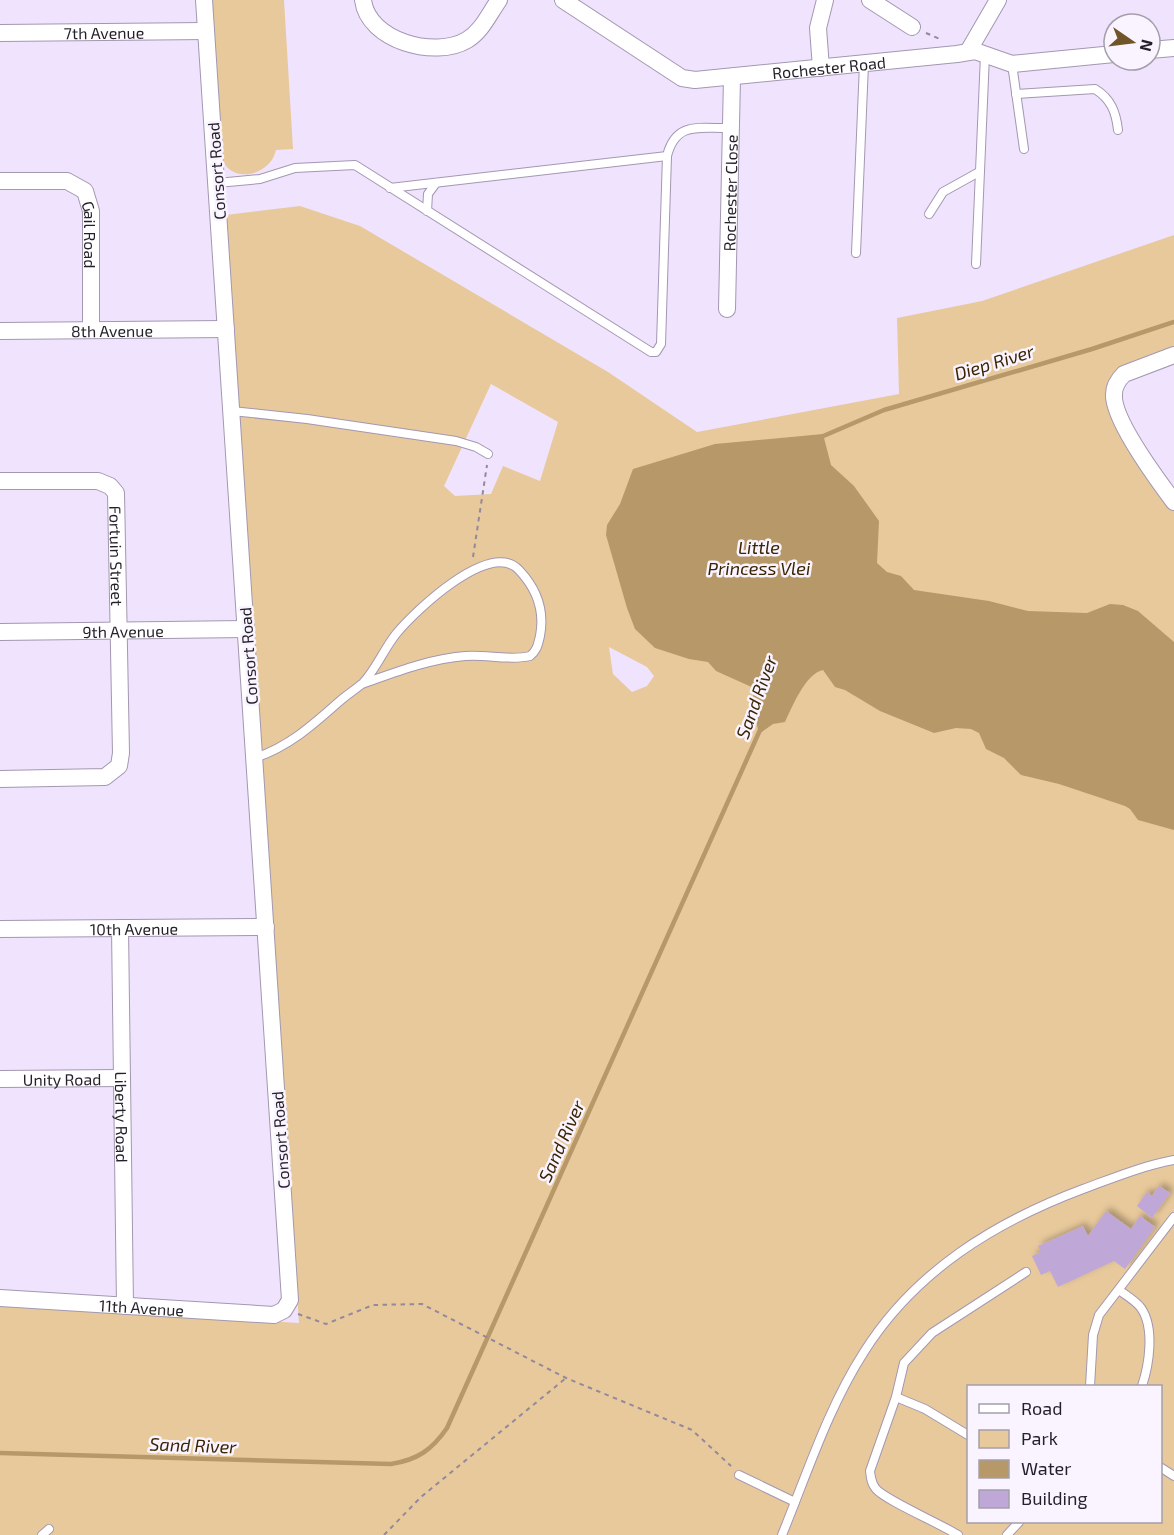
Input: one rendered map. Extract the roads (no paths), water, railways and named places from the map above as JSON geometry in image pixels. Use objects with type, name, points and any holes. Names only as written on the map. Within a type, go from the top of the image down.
[{"type":"street","name":"Consort Road","points":[[204,0],[290,1294],[284,1310]]},
{"type":"street","points":[[363,0],[370,17],[385,32],[411,46],[427,47],[467,39],[480,28],[499,0]]},
{"type":"street","name":"Rochester Road","points":[[563,0],[682,78],[695,80],[977,52],[1012,64],[1102,55]]},
{"type":"street","points":[[821,68],[818,28],[825,0]]},
{"type":"street","points":[[870,0],[912,27]]},
{"type":"street","points":[[977,52],[998,0]]},
{"type":"street","name":"7th Avenue","points":[[0,33],[206,31]]},
{"type":"street","name":"Rochester Close","points":[[727,309],[732,78]]},
{"type":"street","name":"Gail Road","points":[[0,181],[67,181],[79,186],[88,197],[91,211],[91,330]]},
{"type":"street","name":"8th Avenue","points":[[0,332],[226,329]]},
{"type":"street","points":[[1174,355],[1124,374],[1115,387],[1113,397],[1119,415],[1154,476],[1174,502]]},
{"type":"street","name":"Fortuin Street","points":[[0,481],[98,481],[113,489],[118,502],[121,753],[114,771],[99,778],[0,779]]},
{"type":"street","name":"9th Avenue","points":[[0,632],[246,628]]},
{"type":"street","name":"10th Avenue","points":[[0,929],[266,927]]},
{"type":"street","name":"Liberty Road","points":[[120,928],[125,1306]]},
{"type":"street","name":"Unity Road","points":[[0,1079],[122,1078]]},
{"type":"street","name":"11th Avenue","points":[[0,1298],[274,1315],[284,1310]]},
{"type":"lane","points":[[976,264],[979,172],[977,52]]},
{"type":"lane","points":[[856,253],[864,64]]},
{"type":"lane","points":[[1012,64],[1024,149]]},
{"type":"lane","points":[[1016,94],[1095,89],[1109,101],[1115,111],[1118,130]]},
{"type":"lane","points":[[217,183],[260,179],[295,168],[355,165],[651,352],[656,352],[661,344],[667,156],[670,144],[677,134],[686,130],[732,128]]},
{"type":"lane","points":[[389,188],[667,156]]},
{"type":"lane","points":[[929,214],[943,192],[979,172]]},
{"type":"lane","points":[[426,211],[428,194],[436,183]]},
{"type":"lane","points":[[232,411],[307,419],[456,441],[488,454]]},
{"type":"lane","points":[[255,758],[288,744],[362,684],[395,635],[412,617],[431,599],[486,563],[501,561],[517,568],[524,576],[542,609],[539,641],[533,654],[523,658],[466,656],[439,660],[400,669],[362,684]]},
{"type":"lane","points":[[782,1535],[838,1397],[862,1354],[894,1313],[935,1271],[965,1247],[1036,1207],[1112,1178],[1174,1160]]},
{"type":"lane","points":[[1090,1385],[1094,1328],[1104,1308],[1174,1217]]},
{"type":"lane","points":[[958,1535],[937,1521],[880,1493],[871,1481],[870,1471],[896,1397],[904,1363],[932,1333],[1026,1272]]},
{"type":"lane","points":[[1119,1290],[1139,1306],[1147,1324],[1149,1353],[1142,1385]]},
{"type":"lane","points":[[896,1397],[925,1409],[967,1435]]},
{"type":"lane","points":[[739,1475],[795,1502]]},
{"type":"lane","points":[[1007,1535],[1017,1523]]},
{"type":"lane","points":[[42,1535],[50,1529]]},
{"type":"water","name":"Little Princess Vlei","points":[[823,434],[831,465],[854,486],[879,521],[877,563],[887,572],[901,576],[914,590],[989,601],[1028,611],[1087,613],[1110,604],[1123,605],[1138,611],[1174,642],[1174,830],[1138,820],[1125,806],[1059,784],[1021,775],[1004,758],[986,749],[979,733],[971,729],[956,728],[934,733],[880,711],[845,690],[835,687],[823,670],[817,672],[805,684],[785,722],[773,724],[759,734],[754,712],[749,706],[756,689],[716,671],[708,662],[689,659],[655,648],[635,629],[606,535],[607,525],[620,504],[633,469],[715,444]]},
{"type":"waterway","name":"Diep River","points":[[821,437],[884,410],[1092,349],[1174,322]]},
{"type":"waterway","name":"Sand River","points":[[0,1453],[391,1464],[409,1460],[430,1448],[447,1428],[760,730]]}]
